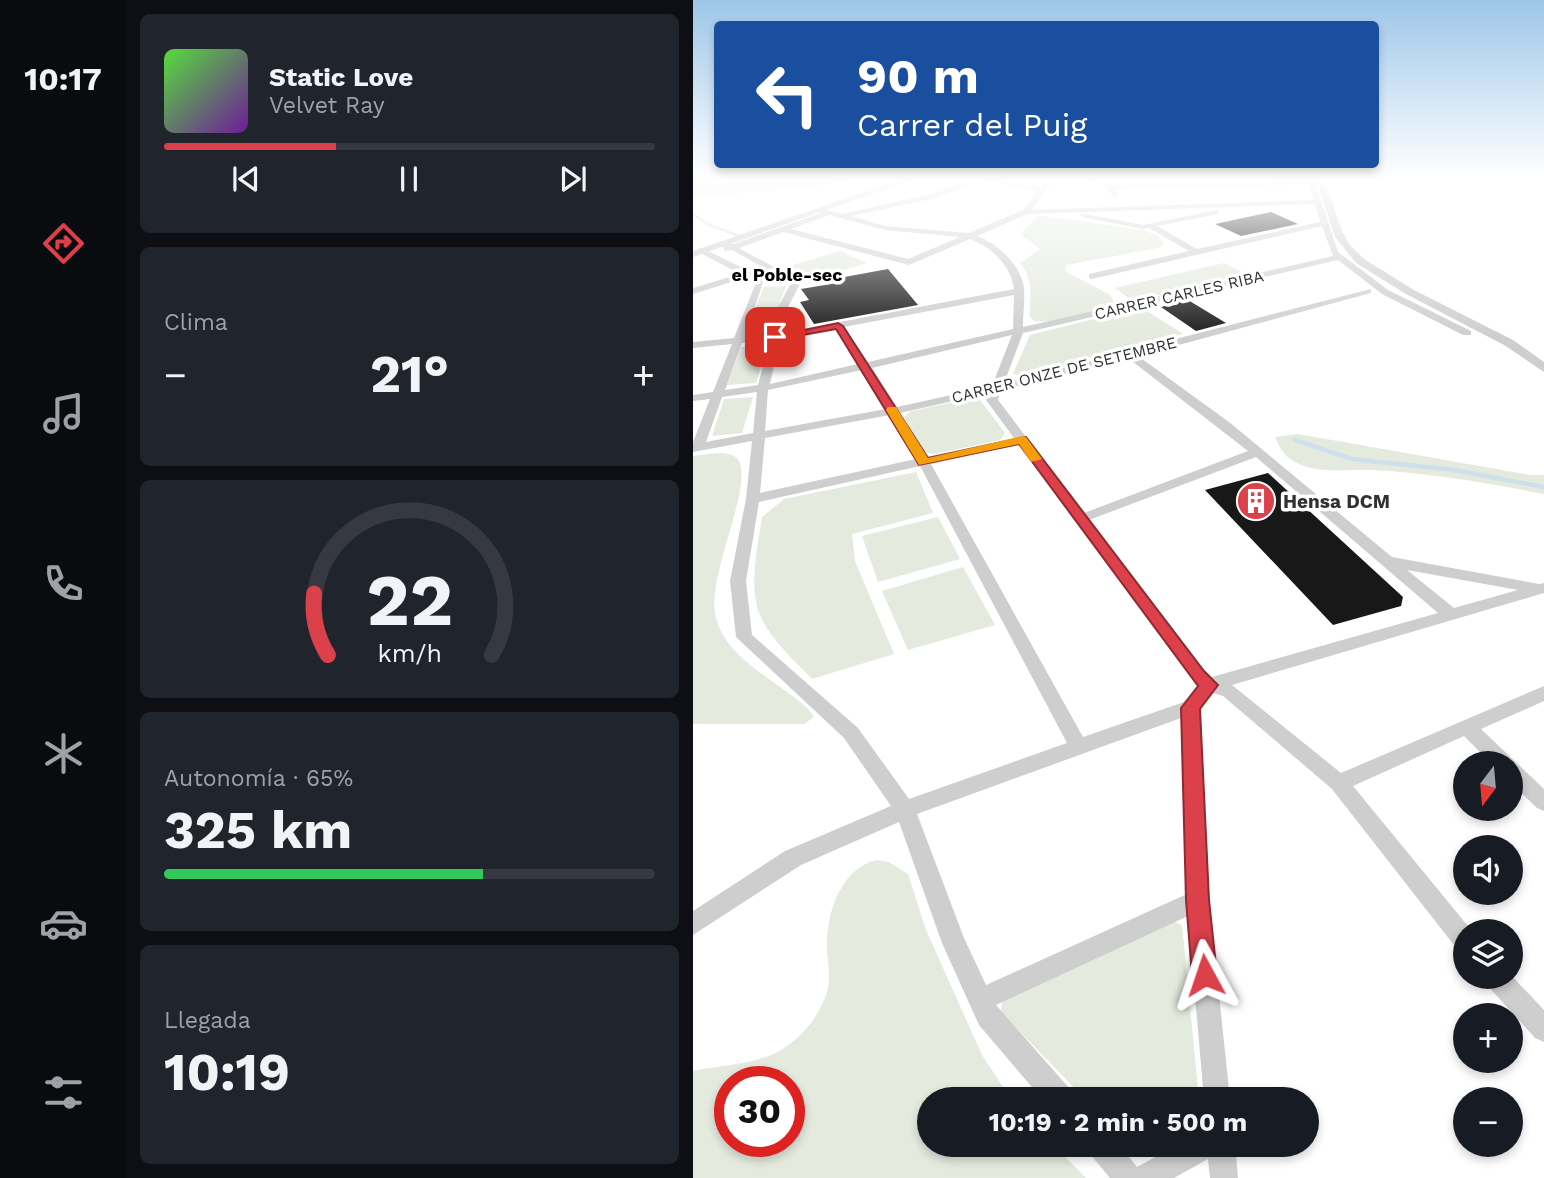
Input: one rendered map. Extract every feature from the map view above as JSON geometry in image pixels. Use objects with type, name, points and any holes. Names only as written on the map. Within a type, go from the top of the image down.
[{"type":"street","points":[[728,245],[767,231]]},
{"type":"street","points":[[701,253],[776,231]]},
{"type":"street","points":[[791,231],[909,262],[982,231]]},
{"type":"street","points":[[822,239],[843,231]]},
{"type":"street","points":[[883,240],[904,231]]},
{"type":"street","points":[[916,231],[970,236],[986,242],[1011,266],[1019,291],[1018,332],[992,400],[1198,676],[1209,685],[1229,691],[1339,783],[1453,926]]},
{"type":"street","points":[[1159,231],[1196,252]]},
{"type":"street","points":[[1092,276],[1289,231]]},
{"type":"street","points":[[1327,231],[1334,253],[1377,290],[1467,333]]},
{"type":"street","points":[[1337,231],[1346,247],[1367,266],[1443,312],[1502,339],[1544,368]]},
{"type":"street","points":[[860,249],[871,244]]},
{"type":"street","points":[[728,245],[796,282],[783,307],[763,388],[753,499],[738,581],[744,637],[852,733],[905,810],[954,943],[988,1016],[1050,1087]]},
{"type":"street","points":[[701,253],[748,274],[760,284]]},
{"type":"street","name":"CARRER CARLES RIBA","points":[[693,398],[763,388],[866,366],[1339,257]]},
{"type":"street","points":[[693,291],[748,274]]},
{"type":"street","points":[[760,284],[790,277]]},
{"type":"street","points":[[695,448],[719,394],[760,284]]},
{"type":"street","name":"CARRER ONZE DE SETEMBRE","points":[[695,448],[893,411],[995,388],[1399,286]]},
{"type":"street","points":[[693,345],[775,337],[1019,291]]},
{"type":"street","points":[[838,326],[866,366],[924,463],[1078,745]]},
{"type":"street","points":[[1130,355],[1258,452],[1450,614]]},
{"type":"street","points":[[753,499],[1022,440]]},
{"type":"street","points":[[1080,519],[1258,452]]},
{"type":"street","points":[[1389,562],[1542,588]]},
{"type":"street","points":[[693,924],[793,858],[905,810],[1078,745],[1190,708],[1209,685],[1542,588]]},
{"type":"street","points":[[1339,783],[1544,693]]},
{"type":"street","points":[[1190,708],[1198,900],[1216,1087]]},
{"type":"street","points":[[1467,727],[1492,751]]},
{"type":"street","points":[[1523,782],[1544,802]]},
{"type":"street","points":[[980,1000],[1198,900]]},
{"type":"street","points":[[1508,989],[1544,1029]]},
{"type":"street","points":[[1111,1157],[1128,1178]]},
{"type":"street","points":[[1145,1178],[1185,1157]]},
{"type":"street","points":[[1222,1157],[1224,1178]]},
{"type":"shaded area","points":[[1023,231],[1144,231],[1157,235],[1165,243],[1158,248],[1066,265],[1065,271],[1110,295],[1114,302],[1075,317],[1034,321],[1030,316],[1028,276],[1020,263],[1040,249],[1020,234]]},
{"type":"shaded area","points":[[840,251],[867,263],[807,281],[783,268]]},
{"type":"shaded area","points":[[1224,263],[1246,274],[1139,300],[1130,299],[1115,288]]},
{"type":"shaded area","points":[[786,286],[768,334],[744,335],[764,287]]},
{"type":"shaded area","points":[[1141,307],[1183,334],[1020,375],[1013,374],[1030,335]]},
{"type":"shaded area","points":[[768,345],[756,383],[727,385],[741,347]]},
{"type":"shaded area","points":[[753,397],[742,433],[712,436],[724,399]]},
{"type":"shaded area","points":[[970,399],[980,400],[1005,433],[1000,440],[935,454],[923,452],[904,417],[911,411]]},
{"type":"shaded area","points":[[1298,434],[1530,475],[1544,475],[1544,494],[1416,473],[1308,467],[1287,456],[1275,437]]},
{"type":"shaded area","points":[[725,454],[737,458],[742,474],[740,492],[717,581],[714,601],[716,618],[722,633],[743,658],[809,710],[814,717],[804,724],[693,724],[693,456]]},
{"type":"shaded area","points":[[916,472],[933,513],[852,534],[855,561],[894,654],[812,679],[770,633],[756,604],[754,579],[762,517],[784,499]]},
{"type":"shaded area","points":[[938,517],[960,559],[878,582],[862,536]]},
{"type":"shaded area","points":[[963,567],[995,625],[908,650],[882,591]]},
{"type":"shaded area","points":[[877,860],[889,862],[908,874],[926,930],[982,1055],[1003,1087],[917,1087],[917,1157],[1066,1157],[1086,1178],[693,1178],[693,1071],[714,1068],[714,1157],[805,1157],[805,1066],[724,1066],[771,1055],[789,1045],[811,1023],[822,1006],[828,987],[827,939],[831,914],[840,890],[855,871]]},
{"type":"shaded area","points":[[1171,920],[1182,925],[1198,1087],[1073,1087],[1001,1012],[1002,1001]]},
{"type":"building","points":[[1230,231],[1265,231],[1241,236]]},
{"type":"building","points":[[888,269],[918,305],[814,324],[800,302],[809,300],[801,289],[843,282],[839,278]]},
{"type":"building","points":[[1188,300],[1226,323],[1196,331],[1161,307]]},
{"type":"building","points":[[1268,473],[1403,597],[1401,606],[1333,625],[1205,490]]},
{"type":"waterway","points":[[726,231],[737,235]]},
{"type":"waterway","points":[[1295,440],[1352,459],[1454,470],[1544,487]]},
{"type":"slow traffic","points":[[892,410],[924,463],[1022,440],[1036,459]]},
{"type":"place","name":"Hensa DCM","points":[[1256,501]]},
{"type":"district","name":"el Poble-sec","points":[[787,274]]},
{"type":"route","points":[[775,337],[838,326],[866,366],[924,463],[1022,440],[1198,676],[1209,685],[1190,708],[1198,900],[1205,975]]}]
